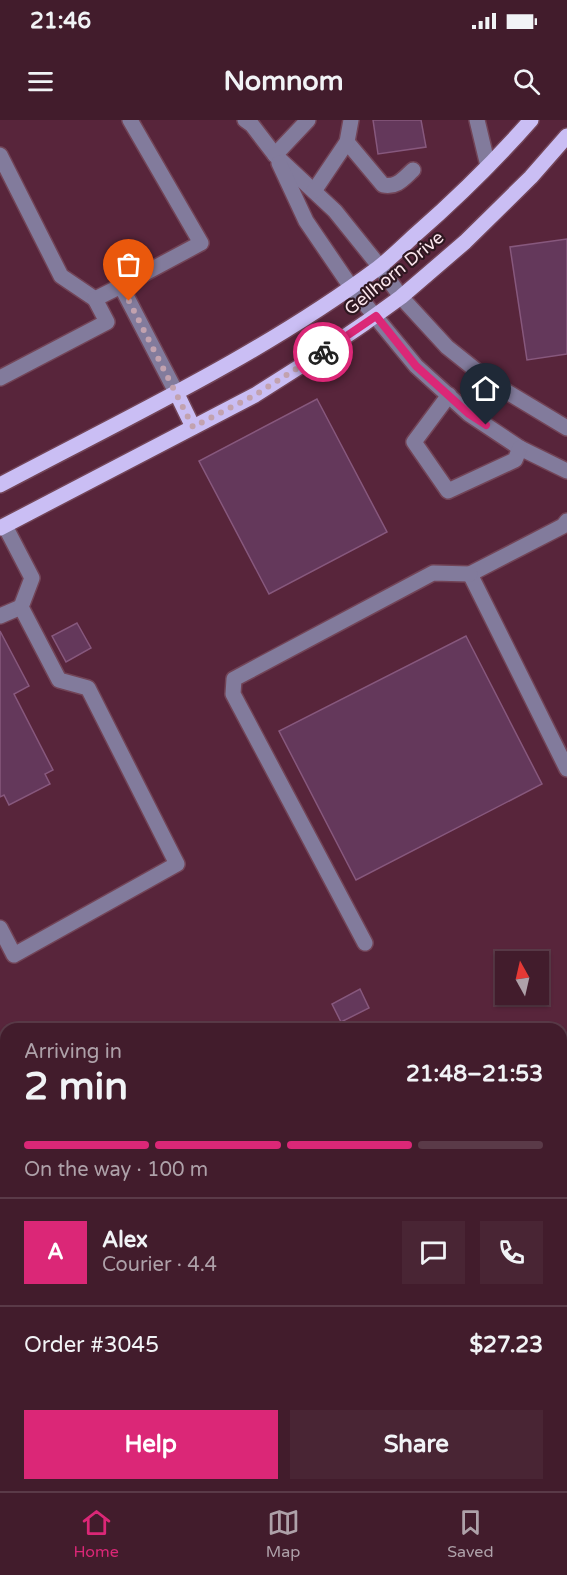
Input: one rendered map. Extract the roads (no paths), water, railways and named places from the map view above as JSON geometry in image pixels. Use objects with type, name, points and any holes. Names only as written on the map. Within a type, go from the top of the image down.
[{"type":"main road","name":"Gellhorn Drive","points":[[0,485],[223,368],[292,327],[351,287],[380,267],[444,210],[531,120]]},
{"type":"main road","name":"Gellhorn Drive","points":[[2,523],[255,395],[376,316],[465,242],[531,177],[567,136]]},
{"type":"main road","points":[[176,392],[193,427]]},
{"type":"street","points":[[95,298],[201,243],[130,120]]},
{"type":"street","points":[[245,120],[252,125],[275,155],[335,211],[401,297],[447,347],[492,383],[567,428]]},
{"type":"street","points":[[275,155],[308,120]]},
{"type":"street","points":[[314,191],[347,142],[351,120]]},
{"type":"street","points":[[477,120],[488,166]]},
{"type":"street","points":[[347,142],[383,185],[396,185],[413,170]]},
{"type":"street","points":[[275,155],[306,221],[351,287],[416,366],[469,414],[520,448],[567,471]]},
{"type":"street","points":[[0,156],[61,276],[95,298],[107,322],[0,378]]},
{"type":"street","points":[[121,286],[176,392]]},
{"type":"street","points":[[449,395],[414,442],[448,491],[515,460],[520,448]]},
{"type":"street","points":[[365,943],[233,694],[234,679],[433,573],[470,574],[563,526],[567,521]]},
{"type":"street","points":[[0,616],[21,607],[32,578],[2,523]]},
{"type":"street","points":[[470,574],[567,768]]},
{"type":"street","points":[[0,927],[14,955],[177,864],[88,688],[59,680],[21,607]]}]
